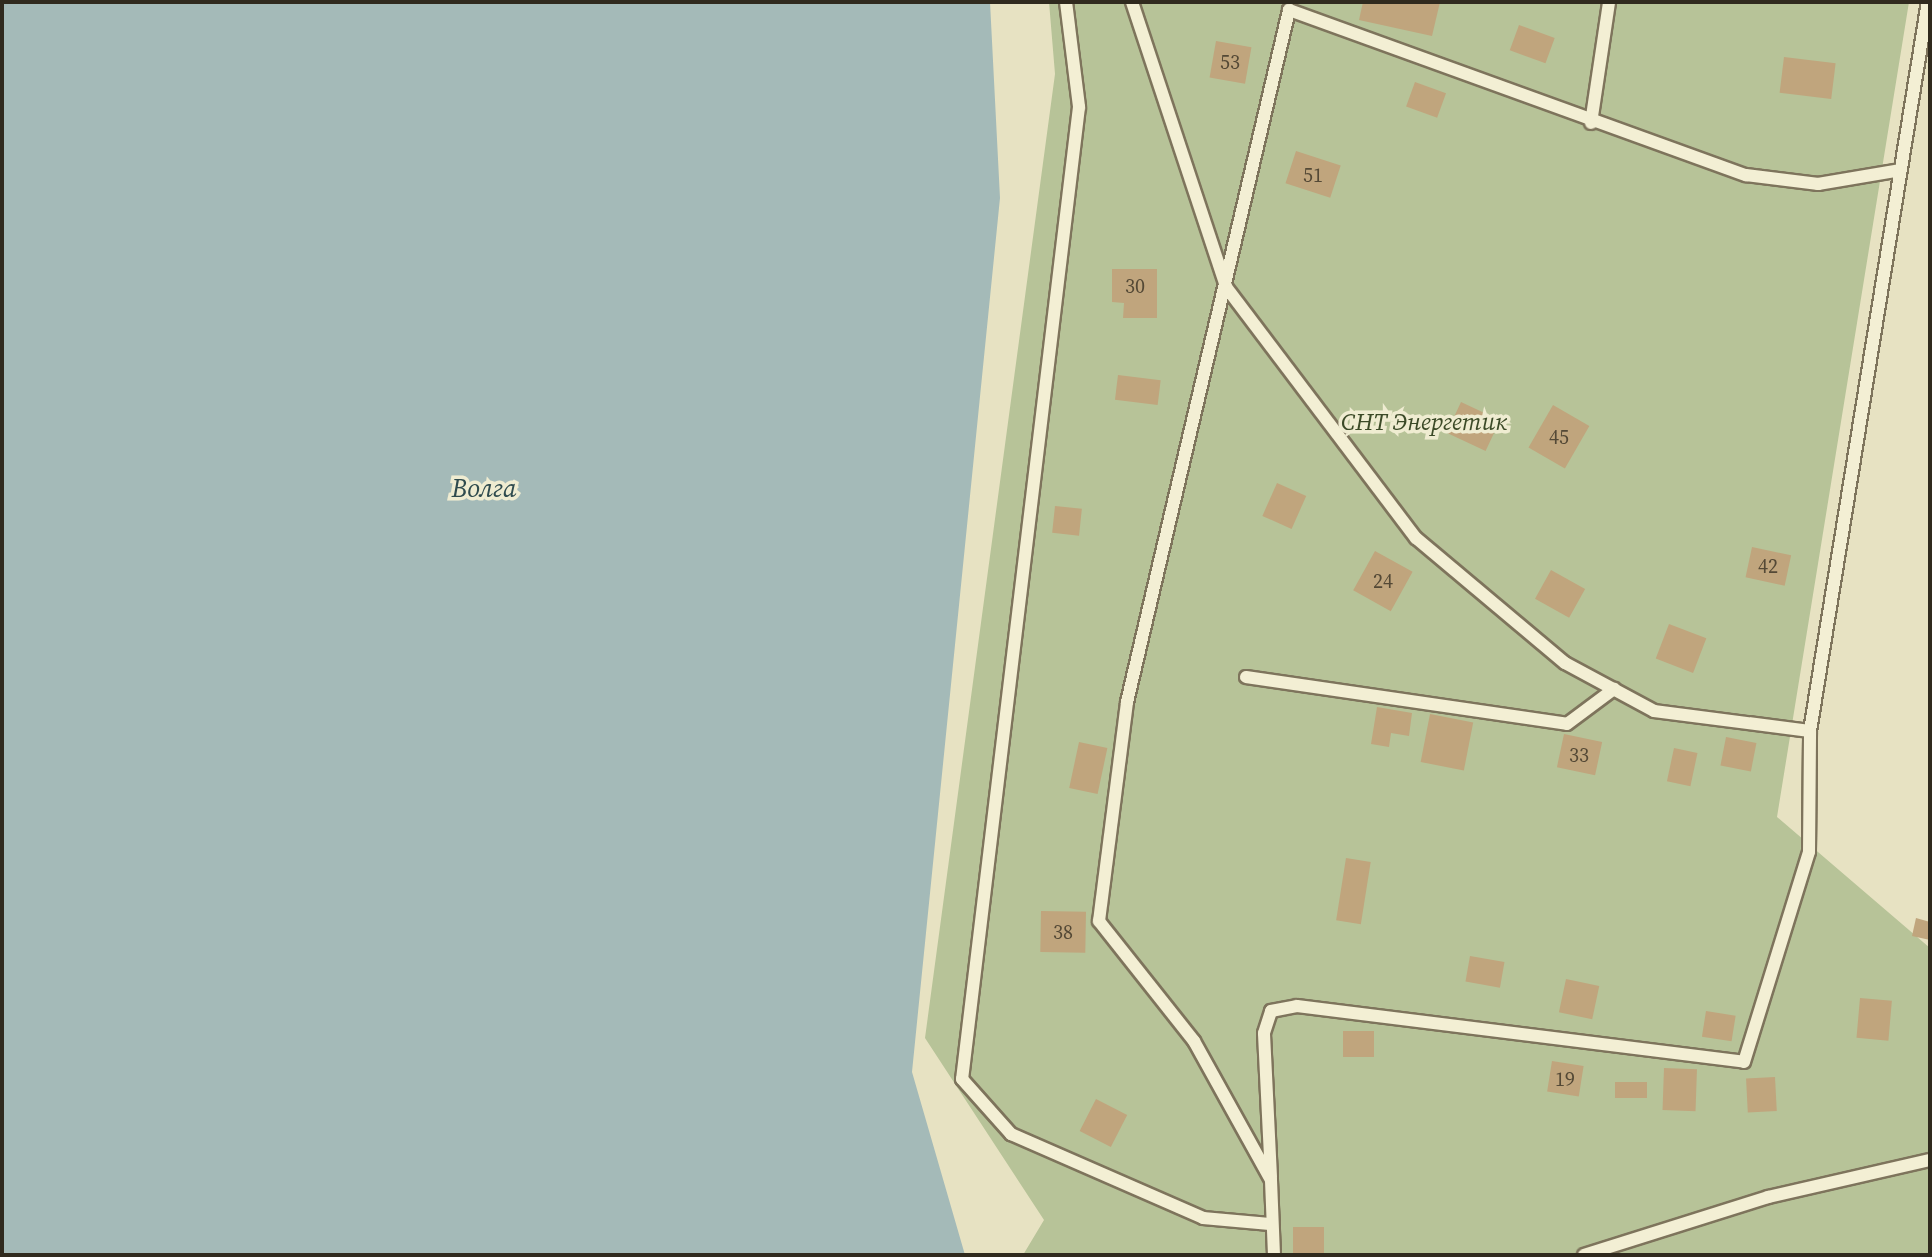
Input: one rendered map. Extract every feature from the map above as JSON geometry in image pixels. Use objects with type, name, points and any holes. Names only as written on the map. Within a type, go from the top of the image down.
[{"type":"lane","points":[[1066,2],[1079,107],[962,1079],[1011,1134],[1203,1218],[1270,1224]]},
{"type":"lane","points":[[1132,2],[1226,287],[1416,538],[1565,663],[1654,711],[1810,731]]},
{"type":"lane","points":[[1591,123],[1609,2]]},
{"type":"lane","points":[[1274,1255],[1270,1224],[1264,1033],[1271,1011],[1297,1006],[1744,1062],[1809,852],[1810,731],[1928,2]]},
{"type":"lane","points":[[1271,1180],[1194,1041],[1099,921],[1127,702],[1289,6],[1591,123],[1746,175],[1818,184],[1901,170]]},
{"type":"lane","points":[[1246,677],[1567,724],[1614,689]]},
{"type":"lane","points":[[1584,1255],[1768,1197],[1930,1160]]},
{"type":"green space","name":"СНТ Энергетик","points":[[1049,2],[1909,2],[1777,817],[1930,948],[1930,1255],[1023,1255],[1044,1220],[925,1038],[1055,74]]},
{"type":"water","name":"Волга","points":[[2,2],[990,2],[1000,198],[912,1072],[965,1255],[2,1255]]},
{"type":"building","points":[[1363,2],[1440,2],[1432,36],[1359,20]]},
{"type":"building","points":[[1519,25],[1555,38],[1545,63],[1510,50]]},
{"type":"building","points":[[1216,41],[1251,47],[1245,84],[1210,77]]},
{"type":"building","points":[[1784,57],[1836,63],[1831,99],[1780,93]]},
{"type":"building","points":[[1415,82],[1446,93],[1437,118],[1406,106]]},
{"type":"building","points":[[1296,151],[1341,166],[1330,198],[1285,183]]},
{"type":"building","points":[[1112,269],[1157,269],[1157,318],[1123,318],[1124,303],[1112,302]]},
{"type":"building","points":[[1118,375],[1161,380],[1158,405],[1115,400]]},
{"type":"building","points":[[1461,402],[1500,420],[1486,451],[1447,433]]},
{"type":"building","points":[[1553,405],[1589,426],[1565,468],[1528,447]]},
{"type":"building","points":[[1277,483],[1306,496],[1292,529],[1262,516]]},
{"type":"building","points":[[1055,506],[1082,509],[1079,536],[1052,533]]},
{"type":"building","points":[[1752,547],[1791,555],[1785,586],[1746,577]]},
{"type":"building","points":[[1375,551],[1413,572],[1391,611],[1353,590]]},
{"type":"building","points":[[1551,570],[1585,589],[1569,618],[1535,599]]},
{"type":"building","points":[[1669,624],[1706,638],[1693,673],[1656,659]]},
{"type":"building","points":[[1377,707],[1412,713],[1409,736],[1391,733],[1389,747],[1371,744]]},
{"type":"building","points":[[1430,714],[1473,722],[1464,770],[1421,762]]},
{"type":"building","points":[[1564,734],[1602,742],[1595,775],[1557,767]]},
{"type":"building","points":[[1726,737],[1756,743],[1751,771],[1720,765]]},
{"type":"building","points":[[1079,742],[1107,748],[1098,794],[1069,788]]},
{"type":"building","points":[[1674,748],[1697,753],[1690,786],[1667,781]]},
{"type":"building","points":[[1346,858],[1371,862],[1361,924],[1336,920]]},
{"type":"building","points":[[1041,911],[1086,912],[1085,953],[1040,952]]},
{"type":"building","points":[[1916,918],[1930,922],[1930,940],[1912,936]]},
{"type":"building","points":[[1470,956],[1504,962],[1500,988],[1465,982]]},
{"type":"building","points":[[1566,979],[1599,986],[1592,1019],[1559,1012]]},
{"type":"building","points":[[1860,998],[1892,1001],[1888,1041],[1857,1038]]},
{"type":"building","points":[[1706,1011],[1736,1016],[1732,1041],[1702,1037]]},
{"type":"building","points":[[1343,1031],[1374,1031],[1374,1057],[1343,1057]]},
{"type":"building","points":[[1552,1061],[1584,1066],[1579,1097],[1547,1092]]},
{"type":"building","points":[[1664,1068],[1697,1069],[1696,1111],[1663,1110]]},
{"type":"building","points":[[1775,1077],[1777,1111],[1748,1112],[1746,1079]]},
{"type":"building","points":[[1615,1082],[1647,1082],[1647,1098],[1615,1098]]},
{"type":"building","points":[[1096,1099],[1127,1115],[1111,1147],[1080,1131]]},
{"type":"building","points":[[1293,1227],[1324,1227],[1324,1255],[1293,1255]]}]
